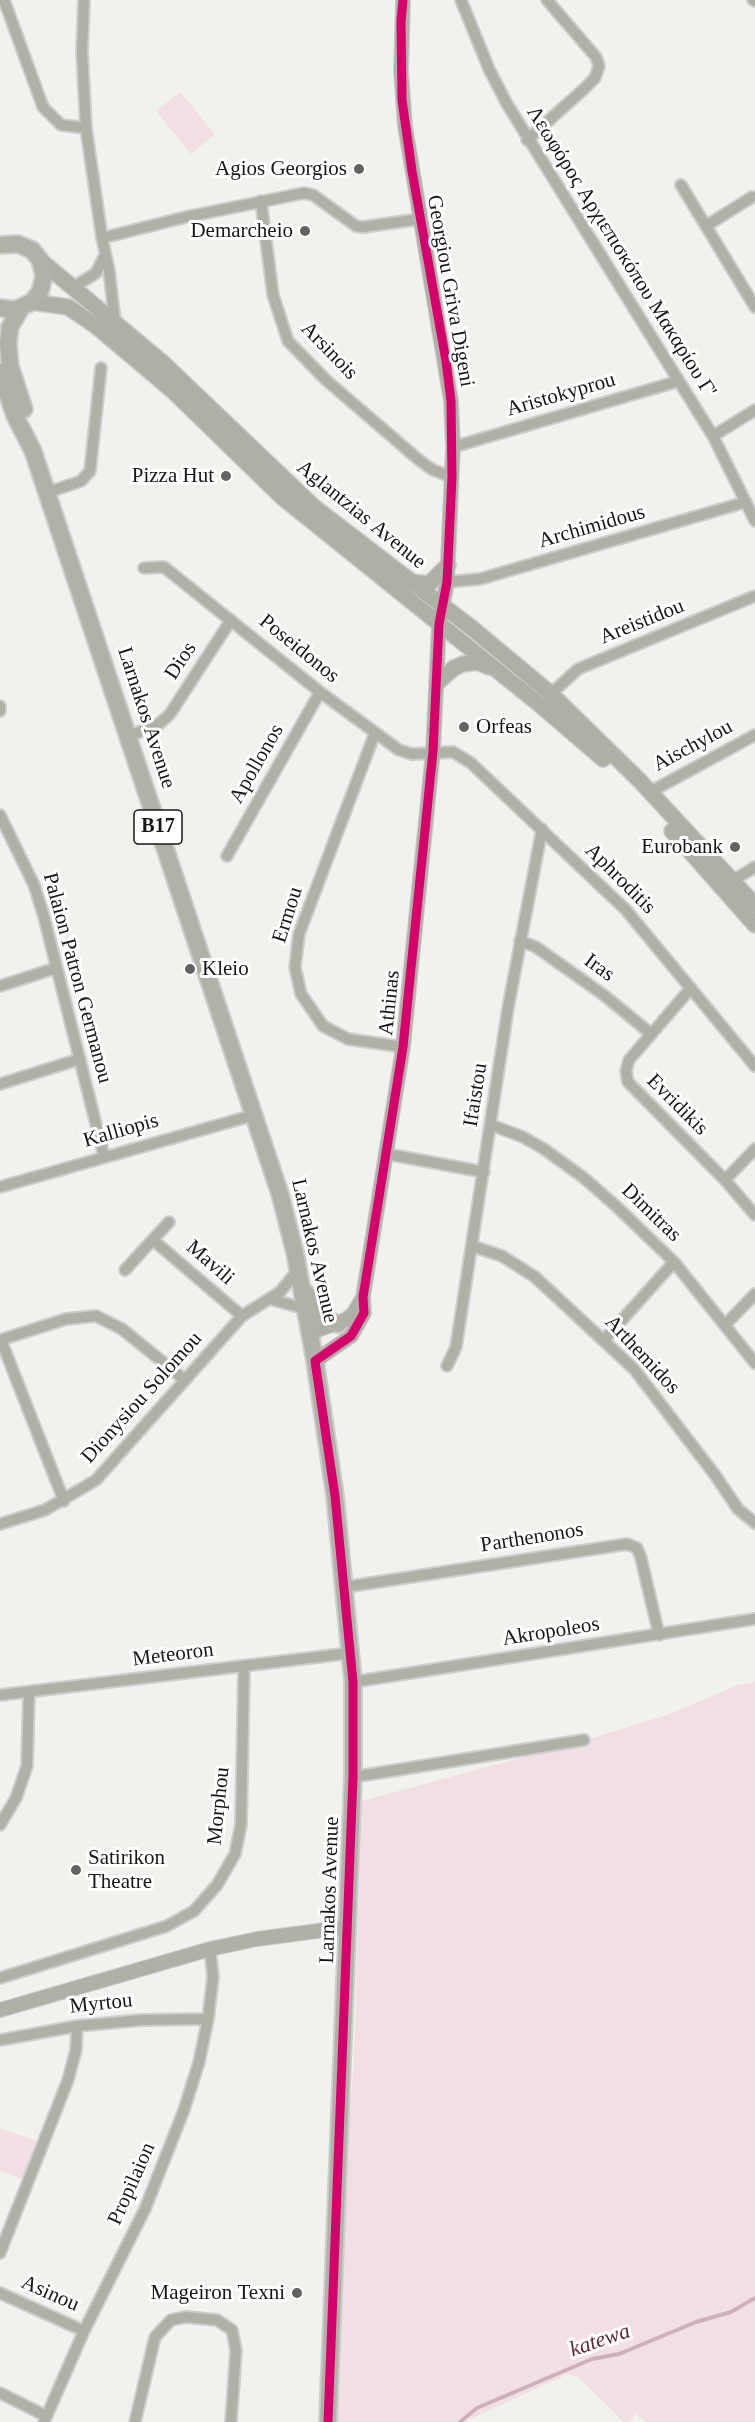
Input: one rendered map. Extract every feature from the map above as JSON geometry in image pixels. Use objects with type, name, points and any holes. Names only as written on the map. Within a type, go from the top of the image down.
[{"type":"main road","points":[[4,241],[25,246],[40,260]]},
{"type":"main road","name":"Aglantzias Avenue","points":[[40,260],[163,363],[292,488],[473,629],[551,694],[650,792],[755,905]]},
{"type":"main road","name":"Larnakos Avenue","points":[[40,260],[44,282],[40,292],[27,305],[8,334],[8,355],[46,493],[129,736],[290,1227],[315,1361],[335,1496],[353,1682],[353,1777],[328,2422]]},
{"type":"main road","points":[[0,308],[27,305]]},
{"type":"main road","name":"Aglantzias Avenue","points":[[27,305],[61,305],[96,326],[173,391],[283,498],[587,744],[626,781],[755,925]]},
{"type":"main road","name":"Larnakos Avenue","points":[[0,372],[15,416],[33,451]]},
{"type":"main road","points":[[411,582],[429,584],[448,565]]},
{"type":"main road","points":[[437,682],[454,668],[473,662],[497,671]]},
{"type":"main road","points":[[300,1277],[323,1318],[338,1324]]},
{"type":"street","points":[[4,0],[43,107],[61,125],[86,128]]},
{"type":"street","points":[[84,0],[82,51],[86,128],[109,270],[114,322]]},
{"type":"street","name":"Georgiou Griva Digeni","points":[[403,0],[402,100],[420,219],[446,361],[453,447],[447,582],[441,606],[440,624]]},
{"type":"street","name":"Λεωφόρος Αρχιεπισκόπου Μακαρίου Γ'","points":[[461,0],[489,69],[527,140],[713,436],[755,521]]},
{"type":"street","points":[[527,140],[595,78],[599,66],[596,57],[547,0]]},
{"type":"street","points":[[681,185],[755,305]]},
{"type":"street","points":[[102,238],[304,193],[313,195],[356,226],[420,219]]},
{"type":"street","points":[[706,226],[752,197]]},
{"type":"street","name":"Arsinois","points":[[261,201],[273,295],[288,341],[326,380],[419,460],[433,470],[452,477]]},
{"type":"street","points":[[72,288],[96,273],[105,255]]},
{"type":"street","points":[[46,493],[81,481],[90,471],[101,368]]},
{"type":"street","name":"Aristokyprou","points":[[453,447],[679,381]]},
{"type":"street","points":[[713,436],[755,410]]},
{"type":"street","name":"Archimidous","points":[[447,582],[480,579],[746,502]]},
{"type":"street","name":"Poseidonos","points":[[144,568],[164,567],[320,692],[406,753],[434,751]]},
{"type":"street","name":"Areistidou","points":[[551,694],[578,669],[755,596]]},
{"type":"street","name":"Dios","points":[[129,736],[159,724],[170,714],[231,620]]},
{"type":"street","name":"Athinas","points":[[315,1361],[356,1329],[364,1313],[363,1298],[403,1047],[434,751],[440,624]]},
{"type":"street","name":"Apollonos","points":[[227,855],[320,692]]},
{"type":"street","points":[[0,706],[0,711]]},
{"type":"street","name":"Ermou","points":[[375,733],[299,934],[295,968],[301,994],[323,1026],[348,1039],[403,1047]]},
{"type":"street","name":"Aischylou","points":[[650,792],[755,735]]},
{"type":"street","name":"Aphroditis","points":[[434,751],[453,752],[463,757],[626,910],[755,1066]]},
{"type":"street","name":"Palaion Patron Germanou","points":[[0,815],[34,885],[104,1156]]},
{"type":"street","name":"Ifaistou","points":[[447,1366],[456,1347],[520,941],[542,830]]},
{"type":"street","points":[[732,881],[755,867]]},
{"type":"street","name":"Iras","points":[[520,941],[536,947],[650,1033]]},
{"type":"street","points":[[0,986],[56,968]]},
{"type":"street","name":"Evridikis","points":[[691,988],[650,1033],[627,1066],[626,1077],[630,1087],[725,1180],[755,1215]]},
{"type":"street","points":[[0,1084],[80,1059]]},
{"type":"street","name":"Kalliopis","points":[[0,1187],[254,1115]]},
{"type":"street","name":"Dimitras","points":[[491,1125],[524,1137],[570,1168],[616,1206],[674,1262],[755,1363]]},
{"type":"street","points":[[725,1180],[755,1149]]},
{"type":"street","points":[[387,1154],[484,1172]]},
{"type":"street","name":"Mavili","points":[[125,1270],[169,1222]]},
{"type":"street","name":"Mavili","points":[[153,1240],[242,1316]]},
{"type":"street","name":"Arthemidos","points":[[472,1246],[502,1256],[535,1277],[604,1340],[647,1385],[738,1509],[755,1523]]},
{"type":"street","points":[[604,1340],[674,1262]]},
{"type":"street","name":"Dionysiou Solomou","points":[[0,1524],[22,1519],[64,1500],[96,1479],[114,1463],[242,1316],[255,1305],[270,1299],[300,1277]]},
{"type":"street","points":[[725,1325],[755,1294]]},
{"type":"street","points":[[310,1333],[338,1324],[353,1314],[363,1298]]},
{"type":"street","points":[[270,1299],[306,1309]]},
{"type":"street","points":[[64,1500],[0,1340],[66,1319],[96,1316],[122,1329],[185,1380]]},
{"type":"street","name":"Parthenonos","points":[[345,1587],[627,1544],[637,1548],[642,1558],[659,1635]]},
{"type":"street","name":"Akropoleos","points":[[353,1682],[755,1619]]},
{"type":"street","name":"Meteoron","points":[[0,1695],[351,1653]]},
{"type":"street","name":"Morphou","points":[[0,1978],[167,1926],[194,1911],[217,1885],[235,1854],[241,1825],[244,1667]]},
{"type":"street","points":[[0,1825],[16,1798],[27,1766],[29,1692]]},
{"type":"street","points":[[353,1777],[584,1740]]},
{"type":"street","points":[[0,2010],[210,1949],[257,1939],[346,1927]]},
{"type":"street","name":"Propilaion","points":[[45,2419],[84,2331],[162,2170],[199,2062],[213,1977],[210,1949]]},
{"type":"street","name":"Myrtou","points":[[0,2040],[77,2026],[142,2020],[207,2019]]},
{"type":"street","points":[[0,2253],[68,2080],[76,2050],[77,2026]]},
{"type":"street","name":"Asinou","points":[[0,2293],[84,2331]]},
{"type":"street","points":[[135,2422],[152,2346],[166,2324],[186,2317],[217,2320],[232,2330],[236,2350],[231,2422]]},
{"type":"street","points":[[0,2393],[45,2419]]},
{"type":"shaded area","points":[[180,92],[215,134],[191,154],[156,111]]},
{"type":"shaded area","points":[[755,1682],[755,2422],[646,2422],[635,2414],[629,2422],[624,2422],[578,2377],[568,2374],[464,2422],[337,2422],[344,2196],[354,2059],[362,1801],[572,1744],[667,1715],[738,1685]]},
{"type":"shaded area","points":[[0,2128],[36,2141],[22,2179],[0,2171]]},
{"type":"waterway","name":"katewa","points":[[460,2422],[477,2408],[592,2359],[619,2354],[696,2322],[731,2312],[755,2298]]},
{"type":"cycle path","points":[[328,2422],[353,1777],[353,1682],[335,1496],[315,1361],[351,1336],[364,1313],[363,1297],[403,1047],[433,751],[439,624],[447,582],[452,477],[451,401],[446,361],[412,171],[402,100],[403,0]]},
{"type":"place","name":"Agios Georgios","points":[[359,169]]},
{"type":"place","name":"Demarcheio","points":[[305,231]]},
{"type":"place","name":"Pizza Hut","points":[[226,476]]},
{"type":"place","name":"Orfeas","points":[[464,727]]},
{"type":"place","name":"Eurobank","points":[[735,847]]},
{"type":"place","name":"Kleio","points":[[190,969]]},
{"type":"place","name":"Satirikon Theatre","points":[[76,1870]]},
{"type":"place","name":"Mageiron Texni","points":[[297,2293]]}]
